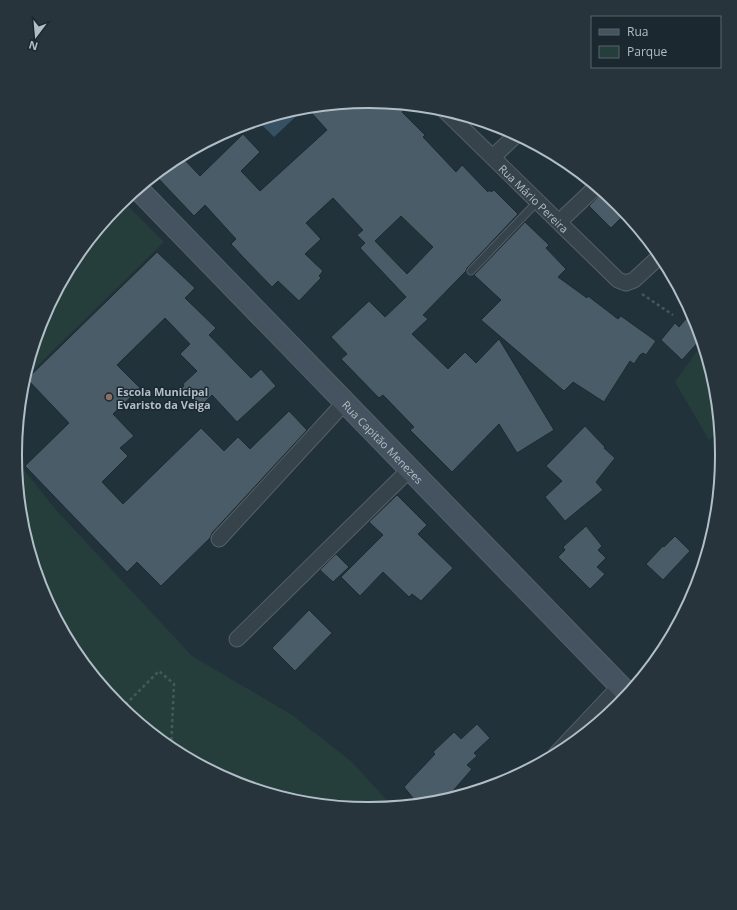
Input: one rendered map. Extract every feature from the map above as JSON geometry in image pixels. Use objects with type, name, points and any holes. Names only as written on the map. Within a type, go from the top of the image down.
[{"type":"street","name":"Rua Mário Pereira","points":[[453,119],[560,221],[618,280],[626,283]]},
{"type":"street","points":[[493,157],[511,139]]},
{"type":"street","points":[[560,221],[592,190]]},
{"type":"street","name":"Rua Capitão Menezes","points":[[142,193],[623,689]]},
{"type":"street","points":[[626,283],[634,280],[656,260]]},
{"type":"street","points":[[219,539],[345,402]]},
{"type":"street","points":[[236,639],[410,469]]},
{"type":"street","points":[[593,719],[617,697]]},
{"type":"lane","points":[[471,271],[538,201]]},
{"type":"path","points":[[626,283],[673,315]]},
{"type":"path","points":[[127,703],[159,671],[174,684],[171,740]]},
{"type":"green space","points":[[128,206],[164,242],[33,370],[48,322],[68,282],[80,262],[123,210]]},
{"type":"green space","points":[[698,349],[712,410],[714,436],[709,440],[675,382]]},
{"type":"green space","points":[[23,468],[57,511],[192,656],[292,715],[352,762],[388,801],[368,802],[323,799],[279,790],[257,783],[215,766],[195,755],[176,743],[140,716],[108,683],[80,648],[48,588],[40,566],[29,523],[25,500]]},
{"type":"water","points":[[296,116],[274,137],[262,125]]},
{"type":"building","points":[[368,108],[404,110],[402,112],[425,135],[423,137],[456,172],[462,165],[488,192],[489,190],[491,192],[494,190],[518,214],[423,315],[428,319],[412,334],[448,369],[465,352],[476,363],[499,339],[554,430],[517,453],[499,424],[452,472],[410,430],[414,427],[383,395],[379,398],[341,359],[347,354],[331,337],[369,301],[385,317],[406,297],[360,248],[365,243],[357,235],[363,230],[333,198],[306,223],[321,239],[305,254],[323,271],[319,276],[321,278],[299,301],[278,281],[272,287],[231,244],[236,239],[205,205],[194,216],[159,179],[186,161],[200,176],[243,134],[260,152],[241,171],[260,191],[327,130],[312,113]],"holes":[[[401,216],[433,247],[407,274],[375,241]]]},
{"type":"building","points":[[599,196],[621,218],[611,228],[589,206]]},
{"type":"building","points":[[525,222],[549,245],[546,248],[566,269],[558,277],[587,298],[588,296],[618,319],[621,316],[656,341],[646,355],[643,353],[640,355],[634,364],[630,361],[604,402],[573,382],[564,391],[481,320],[501,300],[474,275]]},
{"type":"building","points":[[157,252],[195,288],[185,298],[216,328],[209,335],[251,378],[261,369],[276,386],[237,422],[212,395],[200,407],[181,389],[184,386],[183,384],[197,371],[180,354],[190,344],[165,318],[117,365],[140,388],[113,414],[134,436],[120,448],[128,456],[102,482],[123,504],[201,428],[224,451],[238,437],[250,449],[289,411],[307,430],[212,533],[210,538],[161,586],[137,562],[127,572],[25,466],[69,423],[30,382],[32,374]]},
{"type":"building","points":[[687,318],[697,344],[682,360],[661,340],[675,323],[679,327]]},
{"type":"building","points":[[585,426],[615,458],[596,482],[603,490],[565,521],[545,497],[562,481],[546,466]]},
{"type":"building","points":[[397,495],[427,525],[418,534],[453,568],[421,601],[412,594],[409,597],[383,572],[360,596],[341,577],[383,535],[369,522]]},
{"type":"building","points":[[586,526],[602,546],[598,550],[606,558],[597,567],[605,574],[590,589],[558,557],[565,550],[563,547]]},
{"type":"building","points":[[675,536],[690,551],[663,580],[646,564]]},
{"type":"building","points":[[336,554],[349,567],[333,582],[320,570]]},
{"type":"building","points":[[309,610],[332,633],[295,671],[272,648]]},
{"type":"building","points":[[477,724],[490,738],[474,753],[477,756],[467,765],[472,769],[453,791],[414,799],[404,787],[435,754],[433,752],[454,732],[461,739]]},
{"type":"place","name":"Escola Municipal Evaristo da Veiga","points":[[109,397]]}]
